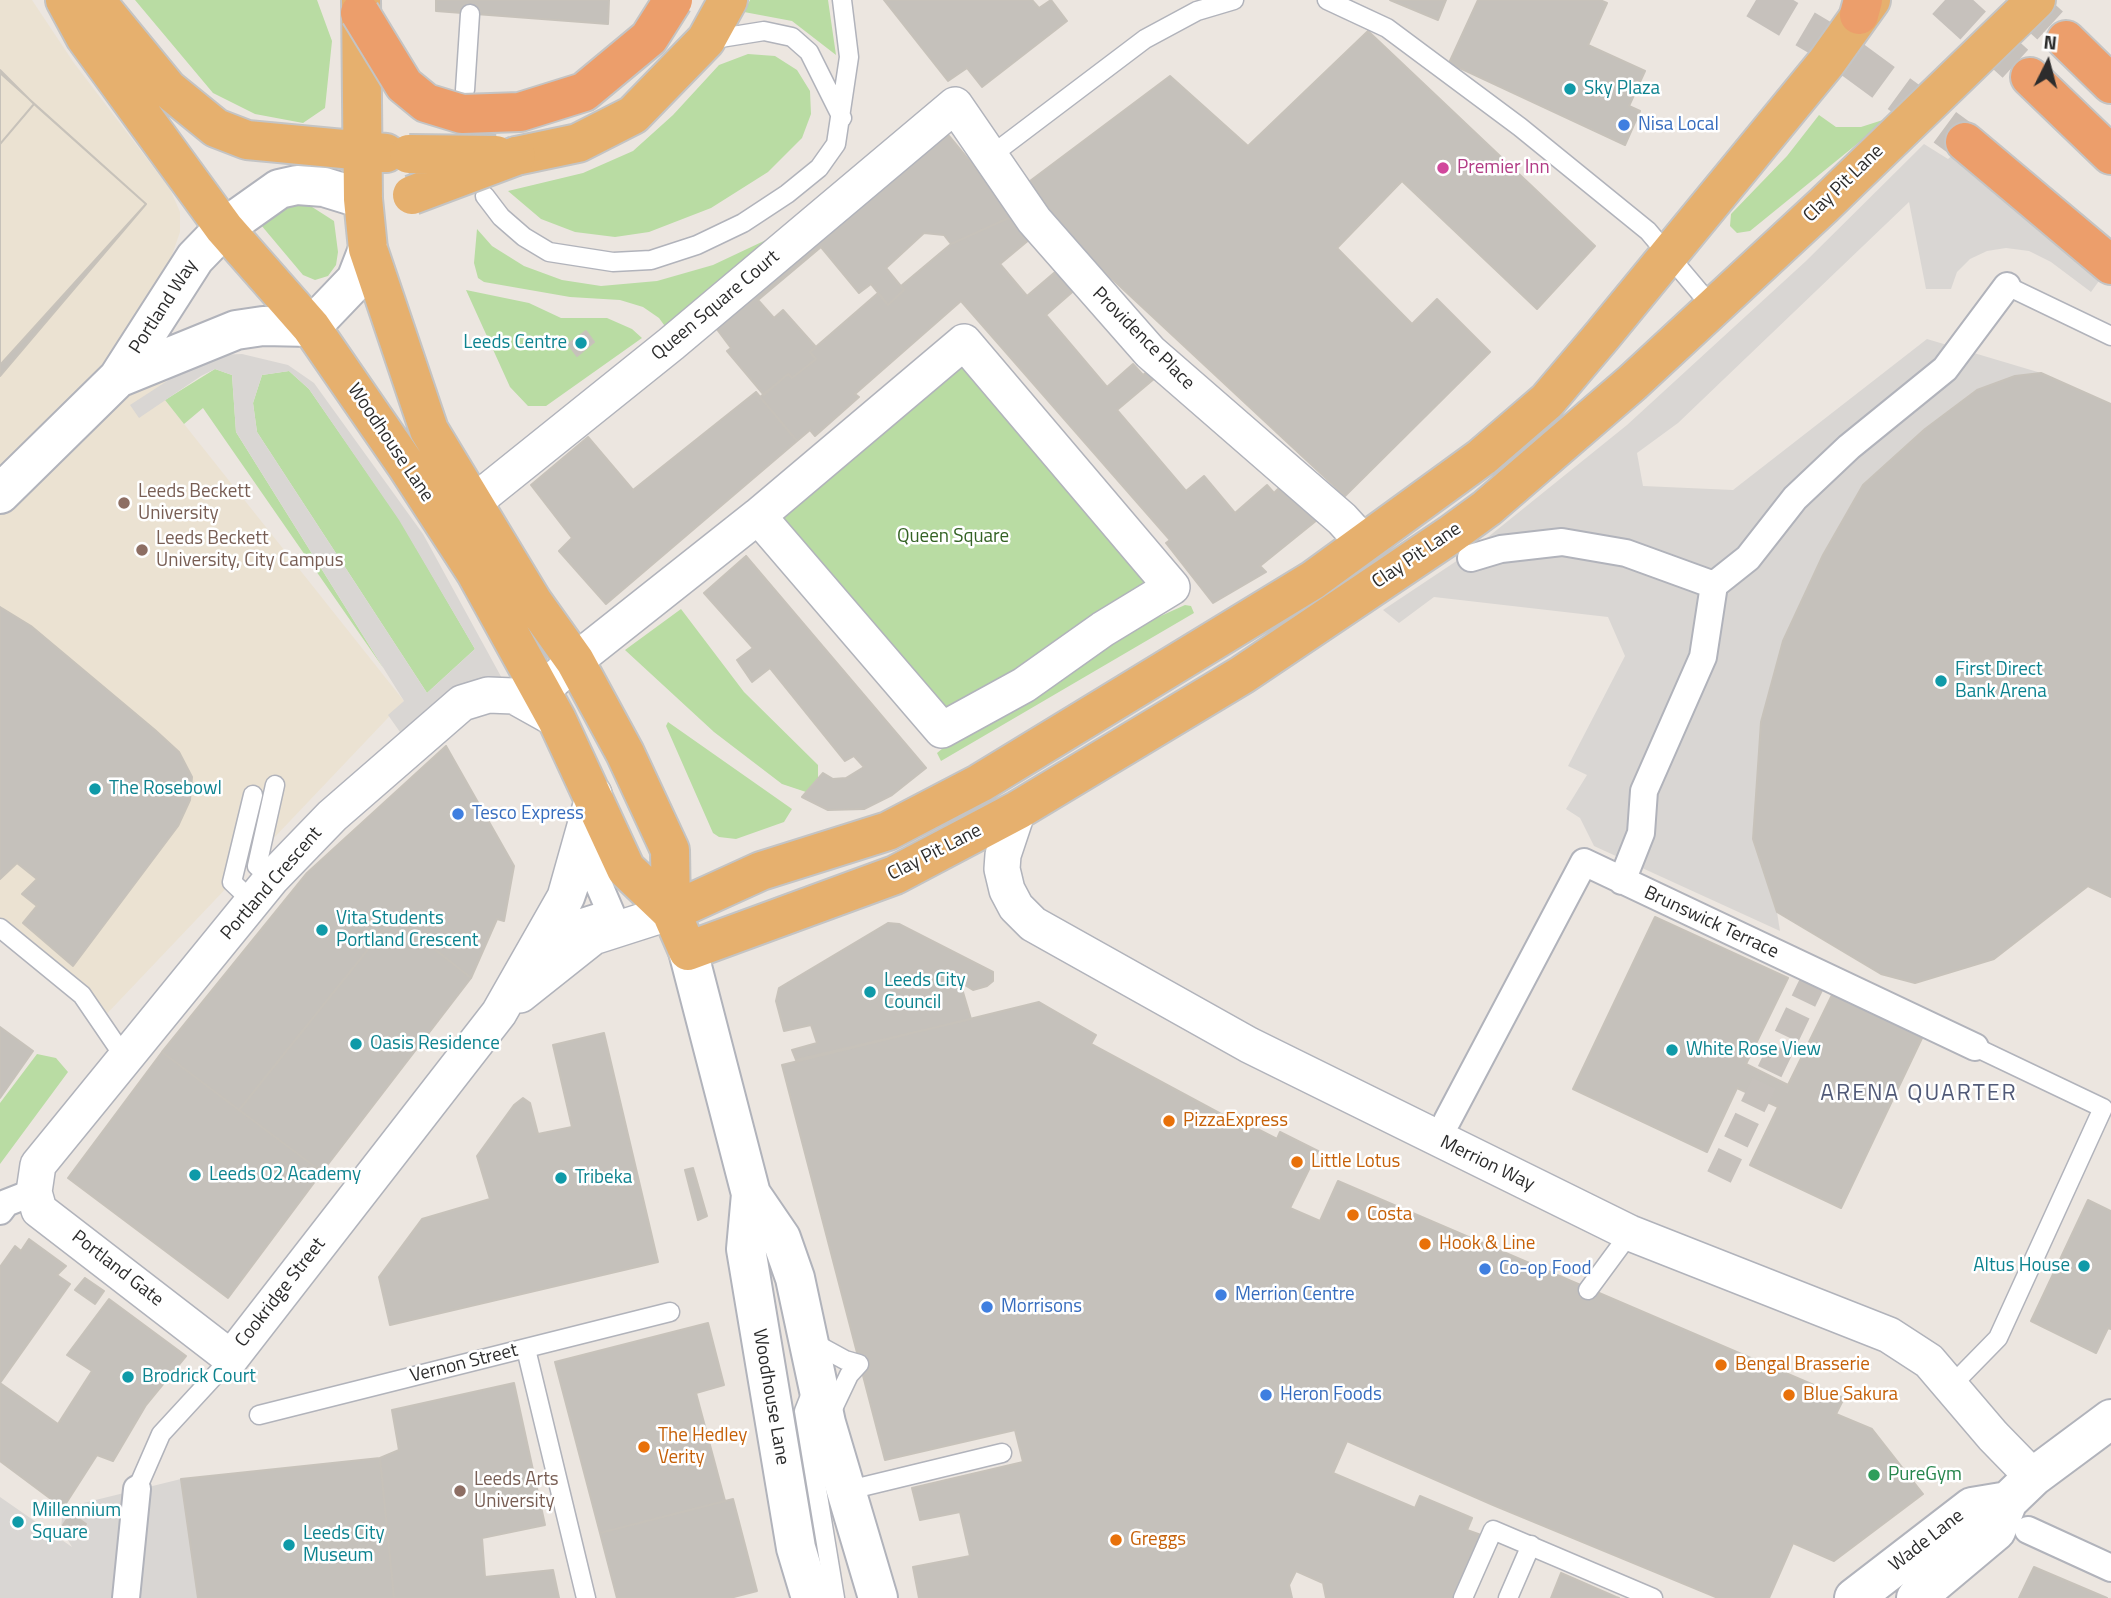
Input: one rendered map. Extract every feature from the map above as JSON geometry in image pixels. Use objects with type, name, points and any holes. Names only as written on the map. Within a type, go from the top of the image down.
[{"type":"highway","name":"Woodhouse Lane","points":[[65,0],[85,37],[224,228],[311,327],[406,465],[476,573],[543,705],[594,794],[625,869],[671,912]]},
{"type":"highway","points":[[95,0],[168,89],[216,128],[247,139],[363,151],[516,156]]},
{"type":"highway","points":[[357,4],[404,85],[426,103],[462,114],[520,112],[584,92],[649,38],[673,0]]},
{"type":"highway","points":[[366,224],[391,205],[412,195],[516,156],[578,143],[633,115],[706,40],[728,0]]},
{"type":"highway","name":"Clay Pit Lane","points":[[688,951],[895,875],[1018,810],[1242,675],[1450,535],[1487,508],[1601,410],[1713,308],[2036,0]]},
{"type":"highway","name":"Woodhouse Lane","points":[[357,4],[366,224],[429,430],[534,602],[575,661],[625,753],[670,850],[671,912],[688,951]]},
{"type":"highway","name":"Clay Pit Lane","points":[[671,912],[761,871],[888,831],[917,818],[1050,742],[1313,580],[1482,457],[1546,401],[1826,63],[1864,5]]},
{"type":"highway","points":[[2066,40],[2111,84]]},
{"type":"highway","points":[[2030,77],[2111,155]]},
{"type":"highway","points":[[1965,142],[2111,265]]},
{"type":"street","name":"Providence Place","points":[[955,105],[1034,220],[1150,352],[1342,519],[1363,542]]},
{"type":"street","name":"Queen Square Court","points":[[473,503],[671,344],[955,105]]},
{"type":"street","name":"Portland Way","points":[[0,494],[117,378],[195,258],[224,228],[279,189],[298,185],[324,187],[366,224]]},
{"type":"street","points":[[311,327],[356,280],[366,224]]},
{"type":"street","points":[[1622,881],[1641,833],[1644,791],[1703,657],[1714,585],[1748,558],[1804,489],[1849,447],[1945,369],[2007,286]]},
{"type":"street","name":"Portland Way","points":[[117,378],[236,330],[263,326],[311,327]]},
{"type":"street","points":[[543,705],[575,661],[758,516],[964,342],[1172,587],[1103,629],[1024,685],[942,730],[758,516]]},
{"type":"street","points":[[1471,558],[1501,549],[1562,542],[1626,553],[1714,585]]},
{"type":"street","name":"Portland Crescent","points":[[0,1211],[36,1178],[125,1058],[263,890],[332,816],[462,703],[488,695],[514,696],[543,705]]},
{"type":"street","name":"Cookridge Street","points":[[231,1358],[499,1013],[565,897],[594,794]]},
{"type":"street","name":"Merrion Way","points":[[1018,810],[1003,855],[1002,870],[1007,890],[1016,907],[1033,924],[1249,1045],[1630,1233],[1889,1335],[1929,1360],[1993,1436],[2023,1503]]},
{"type":"street","name":"Brunswick Terrace","points":[[1447,1121],[1584,862],[1975,1047]]},
{"type":"street","name":"Cookridge Street","points":[[499,1013],[561,960],[593,937],[671,912]]},
{"type":"street","name":"Woodhouse Lane","points":[[688,951],[751,1194],[746,1249],[796,1548],[811,1598]]},
{"type":"street","name":"Portland Gate","points":[[36,1178],[39,1210],[231,1358]]},
{"type":"street","name":"Woodhouse Lane","points":[[751,1194],[781,1238],[795,1278],[826,1423],[878,1598]]},
{"type":"street","name":"Wade Lane","points":[[1916,1598],[1996,1531],[2111,1419]]},
{"type":"street","name":"Cookridge Street","points":[[126,1598],[138,1489]]},
{"type":"street","points":[[2023,1503],[2111,1568]]},
{"type":"street","name":"Wade Lane","points":[[1854,1598],[1972,1507],[2023,1503]]},
{"type":"lane","points":[[485,196],[501,217],[524,237],[549,252],[613,262],[651,260],[696,245],[743,223],[787,194],[819,168],[836,144],[849,57],[842,0]]},
{"type":"lane","points":[[989,158],[1145,39],[1197,11],[1234,0]]},
{"type":"lane","points":[[1326,0],[1387,28],[1520,127],[1648,231],[1713,308]]},
{"type":"lane","points":[[465,90],[470,14]]},
{"type":"lane","points":[[706,40],[764,31],[792,37],[809,52],[842,118]]},
{"type":"lane","points":[[2007,286],[2111,336]]},
{"type":"lane","points":[[253,795],[232,882],[263,890],[257,866],[275,785]]},
{"type":"lane","points":[[0,928],[82,995],[125,1058]]},
{"type":"lane","name":"Brunswick Terrace","points":[[1975,1047],[2107,1106]]},
{"type":"lane","points":[[1952,1385],[1998,1338],[2107,1106]]},
{"type":"lane","points":[[1588,1290],[1630,1233]]},
{"type":"lane","name":"Vernon Street","points":[[259,1415],[670,1312]]},
{"type":"lane","points":[[809,1340],[845,1360],[859,1364],[849,1375],[826,1423]]},
{"type":"lane","points":[[526,1349],[586,1598]]},
{"type":"lane","name":"Cookridge Street","points":[[138,1489],[161,1434],[231,1358]]},
{"type":"lane","name":"Woodhouse Lane","points":[[816,1380],[804,1411],[835,1598]]},
{"type":"lane","points":[[845,1491],[1002,1452]]},
{"type":"lane","points":[[1463,1598],[1493,1530],[1653,1598]]},
{"type":"lane","points":[[1508,1598],[1531,1545]]},
{"type":"shaded area","name":"Leeds Beckett University","points":[[0,0],[32,0],[74,63],[170,189],[180,212],[180,232],[171,258],[165,400],[404,701],[100,1021],[0,936]]},
{"type":"shaded area","points":[[1924,144],[1948,159],[1956,152],[2104,274],[2091,292],[2051,262],[2029,251],[2006,248],[1987,251],[1970,259],[1957,272],[1951,289],[1926,289],[1909,202],[1678,423],[1637,453],[1643,486],[1733,490],[1927,339],[2041,373],[2015,376],[1977,390],[1925,429],[1863,485],[1823,555],[1783,641],[1761,722],[1753,839],[1777,912],[1780,931],[1594,846],[1580,818],[1566,809],[1587,775],[1568,766],[1625,656],[1608,617],[1434,597],[1399,623],[1383,610],[1467,554],[1627,425],[1806,261]]},
{"type":"shaded area","points":[[242,354],[288,365],[314,383],[423,534],[510,693],[454,694],[400,732],[388,715],[404,701],[236,432],[232,375],[215,369],[139,418],[130,405],[184,370],[216,355]],"holes":[[[289,371],[309,389],[399,520],[475,649],[427,693],[257,432],[253,403],[262,375]]]},
{"type":"shaded area","points":[[181,1479],[198,1598],[0,1598],[0,1497],[72,1547],[61,1528],[63,1508]]},
{"type":"green space","points":[[135,0],[317,0],[332,41],[325,108],[303,123],[255,114],[213,93]]},
{"type":"green space","points":[[750,0],[828,0],[836,55],[792,21],[744,12]]},
{"type":"green space","points":[[748,54],[775,56],[797,70],[810,91],[811,114],[802,138],[768,172],[711,208],[649,232],[615,237],[575,232],[541,219],[508,191],[583,173],[633,151],[673,115],[719,65]]},
{"type":"green space","points":[[1819,115],[1836,127],[1861,127],[1889,118],[1750,231],[1737,233],[1730,226],[1731,214],[1787,156]]},
{"type":"green space","points":[[294,204],[309,205],[334,221],[338,252],[336,265],[328,276],[315,280],[303,275],[261,225],[277,210]]},
{"type":"green space","points":[[477,229],[492,246],[524,266],[562,280],[601,286],[657,281],[713,265],[783,232],[667,329],[659,318],[643,307],[620,300],[570,297],[484,282],[478,278],[474,263]]},
{"type":"green space","points":[[466,290],[529,303],[561,318],[607,318],[632,329],[642,338],[546,406],[528,406],[510,387]]},
{"type":"green space","name":"Queen Square","points":[[964,342],[1173,588],[942,730],[758,516]]},
{"type":"green space","points":[[215,369],[232,375],[236,432],[384,669],[203,408],[184,424],[165,400]]},
{"type":"green space","points":[[289,371],[309,389],[400,520],[475,649],[427,693],[257,432],[253,403],[262,375]]},
{"type":"green space","points":[[1185,605],[1191,606],[1194,613],[941,761],[937,753],[948,744],[1143,624]]},
{"type":"green space","points":[[681,609],[744,692],[818,765],[818,778],[806,792],[782,784],[714,732],[625,650]]},
{"type":"green space","points":[[668,722],[792,809],[784,822],[736,839],[719,837],[713,833],[666,726]]},
{"type":"green space","points":[[37,1054],[56,1058],[68,1072],[0,1164],[0,1103]]},
{"type":"building","points":[[436,0],[609,0],[608,24],[436,11]]},
{"type":"building","points":[[884,0],[1032,0],[1039,8],[1051,0],[1067,21],[982,87],[967,68],[948,81]]},
{"type":"building","points":[[1390,0],[1446,0],[1438,20]]},
{"type":"building","name":"Sky Plaza","points":[[1478,0],[1600,0],[1607,3],[1588,45],[1645,71],[1629,106],[1640,111],[1625,145],[1449,63]]},
{"type":"building","points":[[1368,31],[1595,246],[1537,309],[1402,181],[1337,248],[1412,324],[1437,299],[1490,352],[1345,496],[1065,235],[1030,181],[1170,76],[1248,146]]},
{"type":"building","points":[[0,70],[34,104],[0,144]]},
{"type":"building","points":[[0,73],[146,204],[0,365]]},
{"type":"building","points":[[34,104],[146,204],[0,376],[0,144]]},
{"type":"building","points":[[944,130],[1007,206],[1011,217],[951,244],[944,235],[924,233],[886,268],[904,290],[888,305],[871,284],[859,293],[821,247],[758,300],[774,318],[783,310],[816,347],[810,352],[816,359],[792,378],[788,374],[764,395],[727,351],[731,348],[710,320]]},
{"type":"building","points":[[1011,217],[1030,239],[1000,264],[1027,296],[1061,267],[1078,287],[1046,315],[1107,387],[1133,364],[1143,375],[1155,365],[1161,373],[1117,410],[1186,491],[1204,476],[1235,513],[1267,485],[1274,493],[1278,489],[1300,503],[1317,520],[1260,566],[1266,572],[1213,603],[1166,543],[1170,540],[961,301],[855,394],[859,397],[815,436],[810,430],[797,441],[760,397],[788,374],[792,378],[816,359],[810,352],[878,293],[888,305],[904,290],[901,286],[951,244]]},
{"type":"building","name":"Leeds Centre","points":[[586,331],[594,342],[577,356],[568,344]]},
{"type":"building","name":"First Direct Bank Arena","points":[[2041,373],[2111,404],[2111,897],[2088,886],[1994,959],[1915,983],[1881,974],[1777,912],[1753,839],[1761,722],[1783,641],[1823,555],[1863,485],[1925,429],[1977,390],[2015,376]]},
{"type":"building","points":[[756,392],[797,441],[606,604],[559,551],[572,538],[531,485],[588,437],[633,490]]},
{"type":"building","points":[[746,556],[926,768],[892,795],[864,809],[828,810],[802,797],[823,773],[833,779],[846,778],[864,767],[854,756],[845,761],[770,668],[752,682],[737,660],[753,648],[704,593]]},
{"type":"building","name":"The Rosebowl","points":[[0,607],[31,626],[155,730],[179,752],[192,777],[190,800],[178,826],[73,966],[23,923],[37,906],[22,894],[37,879],[17,863],[0,879]]},
{"type":"building","name":"Vita Students Portland Crescent","points":[[446,746],[514,866],[504,921],[497,919],[471,978],[394,917],[239,1110],[162,1052],[307,873]]},
{"type":"building","name":"Oasis Residence","points":[[394,917],[471,978],[322,1172],[239,1110]]},
{"type":"building","name":"White Rose View","points":[[1655,917],[1788,978],[1746,1064],[1788,1085],[1833,993],[1923,1036],[1841,1208],[1750,1165],[1778,1107],[1737,1088],[1707,1152],[1573,1089]]},
{"type":"building","name":"Leeds City Council","points":[[888,923],[899,924],[993,972],[993,981],[987,986],[973,990],[960,982],[971,1019],[796,1060],[792,1050],[817,1043],[811,1025],[784,1031],[776,1001],[779,988]]},
{"type":"building","name":"Merrion Centre","points":[[1039,1002],[1096,1035],[1091,1044],[1236,1122],[1238,1119],[1277,1139],[1280,1132],[1318,1151],[1290,1208],[1320,1221],[1338,1181],[1844,1398],[1836,1414],[1872,1429],[1923,1494],[1834,1561],[1793,1543],[1769,1598],[1718,1598],[1347,1441],[1333,1473],[1415,1508],[1420,1496],[1472,1518],[1467,1530],[1481,1535],[1454,1598],[1326,1598],[1323,1583],[1296,1571],[1289,1585],[1292,1598],[919,1598],[913,1567],[970,1556],[960,1512],[920,1520],[912,1488],[1023,1462],[1015,1430],[885,1460],[782,1065]]},
{"type":"building","points":[[0,1027],[33,1051],[0,1098]]},
{"type":"building","name":"Tribeka","points":[[604,1033],[658,1262],[390,1325],[379,1277],[422,1219],[490,1199],[477,1156],[514,1105],[523,1098],[530,1103],[538,1134],[572,1127],[553,1045]]},
{"type":"building","name":"Leeds O2 Academy","points":[[162,1052],[322,1172],[228,1298],[68,1178]]},
{"type":"building","points":[[693,1168],[707,1216],[698,1220],[685,1170]]},
{"type":"building","name":"Altus House","points":[[2088,1200],[2111,1211],[2111,1329],[2108,1328],[2096,1353],[2031,1321]]},
{"type":"building","points":[[29,1239],[66,1266],[57,1275],[70,1284],[0,1383],[0,1267],[15,1246],[21,1251]]},
{"type":"building","points":[[85,1278],[104,1291],[95,1304],[75,1290]]},
{"type":"building","name":"Brodrick Court","points":[[109,1299],[186,1356],[146,1405],[113,1461],[97,1455],[63,1508],[0,1461],[0,1383],[58,1424],[92,1371],[67,1355]]},
{"type":"building","name":"The Hedley Verity","points":[[708,1323],[724,1385],[696,1393],[725,1501],[600,1533],[555,1362]]},
{"type":"building","name":"Leeds Arts University","points":[[514,1383],[545,1525],[482,1538],[485,1577],[553,1570],[559,1598],[394,1598],[380,1458],[399,1450],[392,1410]]},
{"type":"building","name":"Leeds City Museum","points":[[380,1458],[394,1598],[198,1598],[181,1479]]},
{"type":"building","points":[[733,1499],[757,1591],[730,1598],[617,1598],[600,1533]]},
{"type":"building","points":[[71,1513],[86,1524],[75,1538],[61,1528]]},
{"type":"building","points":[[2034,1567],[2107,1598],[2019,1598]]},
{"type":"building","points":[[1561,1573],[1616,1597],[1619,1598],[1551,1598]]},
{"type":"tunnel","points":[[1756,0],[1834,46],[1965,142]]},
{"type":"tunnel","points":[[1945,0],[2030,77]]},
{"type":"tunnel","points":[[2022,0],[2066,40]]},
{"type":"tunnel","points":[[1719,1177],[1817,973]]},
{"type":"place","name":"Sky Plaza","points":[[1570,89]]},
{"type":"place","name":"Nisa Local","points":[[1624,125]]},
{"type":"place","name":"Premier Inn","points":[[1443,168]]},
{"type":"place","name":"Leeds Centre","points":[[581,343]]},
{"type":"place","name":"Leeds Beckett University","points":[[124,503]]},
{"type":"place","name":"Leeds Beckett University, City Campus","points":[[142,550]]},
{"type":"place","name":"First Direct Bank Arena","points":[[1941,681]]},
{"type":"place","name":"The Rosebowl","points":[[95,789]]},
{"type":"place","name":"Tesco Express","points":[[458,814]]},
{"type":"place","name":"Vita Students Portland Crescent","points":[[322,930]]},
{"type":"place","name":"Leeds City Council","points":[[870,992]]},
{"type":"place","name":"Oasis Residence","points":[[356,1044]]},
{"type":"place","name":"White Rose View","points":[[1672,1050]]},
{"type":"place","name":"PizzaExpress","points":[[1169,1121]]},
{"type":"place","name":"Little Lotus","points":[[1297,1162]]},
{"type":"place","name":"Leeds O2 Academy","points":[[195,1175]]},
{"type":"place","name":"Tribeka","points":[[561,1178]]},
{"type":"place","name":"Costa","points":[[1353,1215]]},
{"type":"place","name":"Hook & Line","points":[[1425,1244]]},
{"type":"place","name":"Altus House","points":[[2084,1266]]},
{"type":"place","name":"Co-op Food","points":[[1485,1269]]},
{"type":"place","name":"Merrion Centre","points":[[1221,1295]]},
{"type":"place","name":"Morrisons","points":[[987,1307]]},
{"type":"place","name":"Bengal Brasserie","points":[[1721,1365]]},
{"type":"place","name":"Brodrick Court","points":[[128,1377]]},
{"type":"place","name":"Heron Foods","points":[[1266,1395]]},
{"type":"place","name":"Blue Sakura","points":[[1789,1395]]},
{"type":"place","name":"The Hedley Verity","points":[[644,1447]]},
{"type":"place","name":"PureGym","points":[[1874,1475]]},
{"type":"place","name":"Leeds Arts University","points":[[460,1491]]},
{"type":"place","name":"Millennium Square","points":[[18,1522]]},
{"type":"place","name":"Greggs","points":[[1116,1540]]},
{"type":"place","name":"Leeds City Museum","points":[[289,1545]]},
{"type":"district","name":"ARENA QUARTER","points":[[1919,1094]]}]
